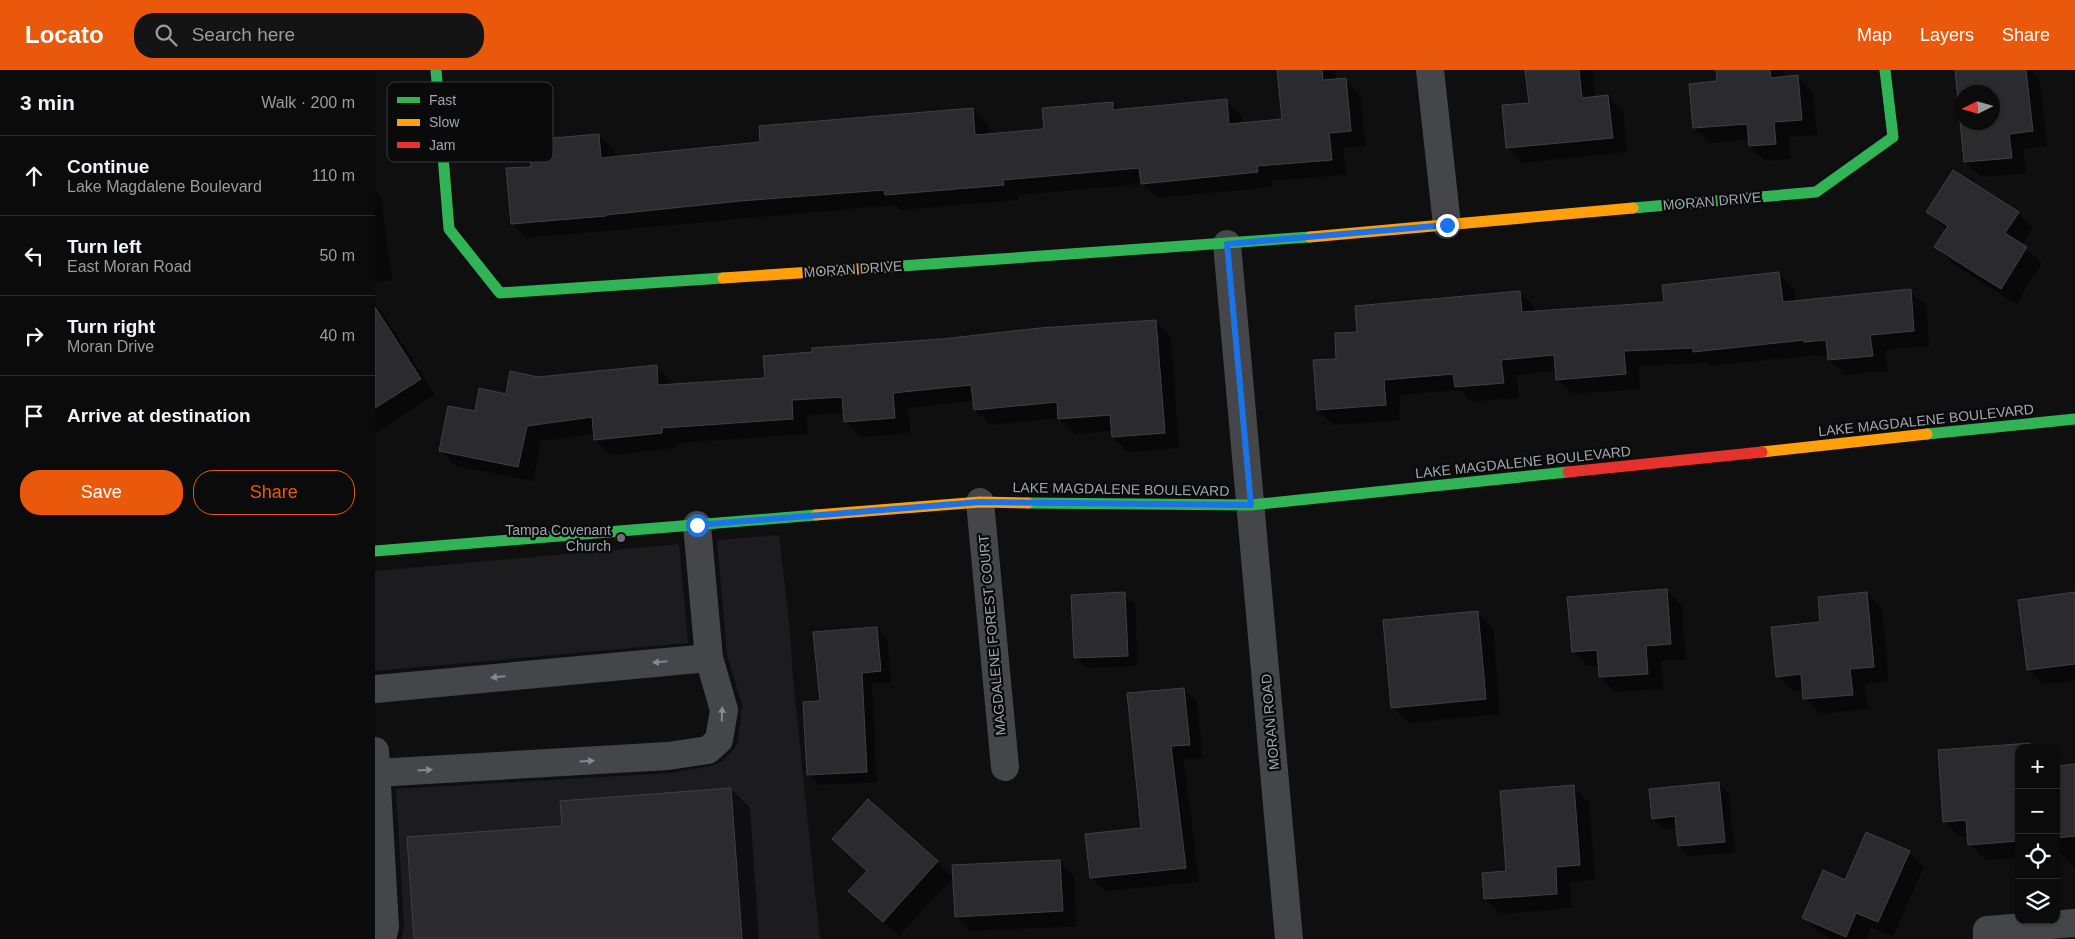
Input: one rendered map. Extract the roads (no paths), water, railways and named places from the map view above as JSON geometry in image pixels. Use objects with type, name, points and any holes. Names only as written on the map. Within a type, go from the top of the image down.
[{"type":"street","points":[[1430,70],[1447,225]]},
{"type":"street","name":"MORAN DRIVE","points":[[444,162],[449,229],[500,293],[1227,244],[1817,192],[1893,137],[1885,70]]},
{"type":"street","name":"MORAN ROAD","points":[[1227,244],[1289,939]]},
{"type":"street","name":"LAKE MAGDALENE BOULEVARD","points":[[375,551],[980,502],[1251,505],[2075,419]]},
{"type":"street","name":"MAGDALENE FOREST COURT","points":[[980,502],[1005,767]]},
{"type":"street","points":[[382,939],[385,927],[376,762],[668,756],[708,750],[719,740],[724,710],[709,658],[697,525]]},
{"type":"street","points":[[375,688],[709,658]]},
{"type":"street","points":[[1987,939],[1987,930],[2075,923]]},
{"type":"place","name":"Tampa Covenant Church","points":[[621,538]]}]
